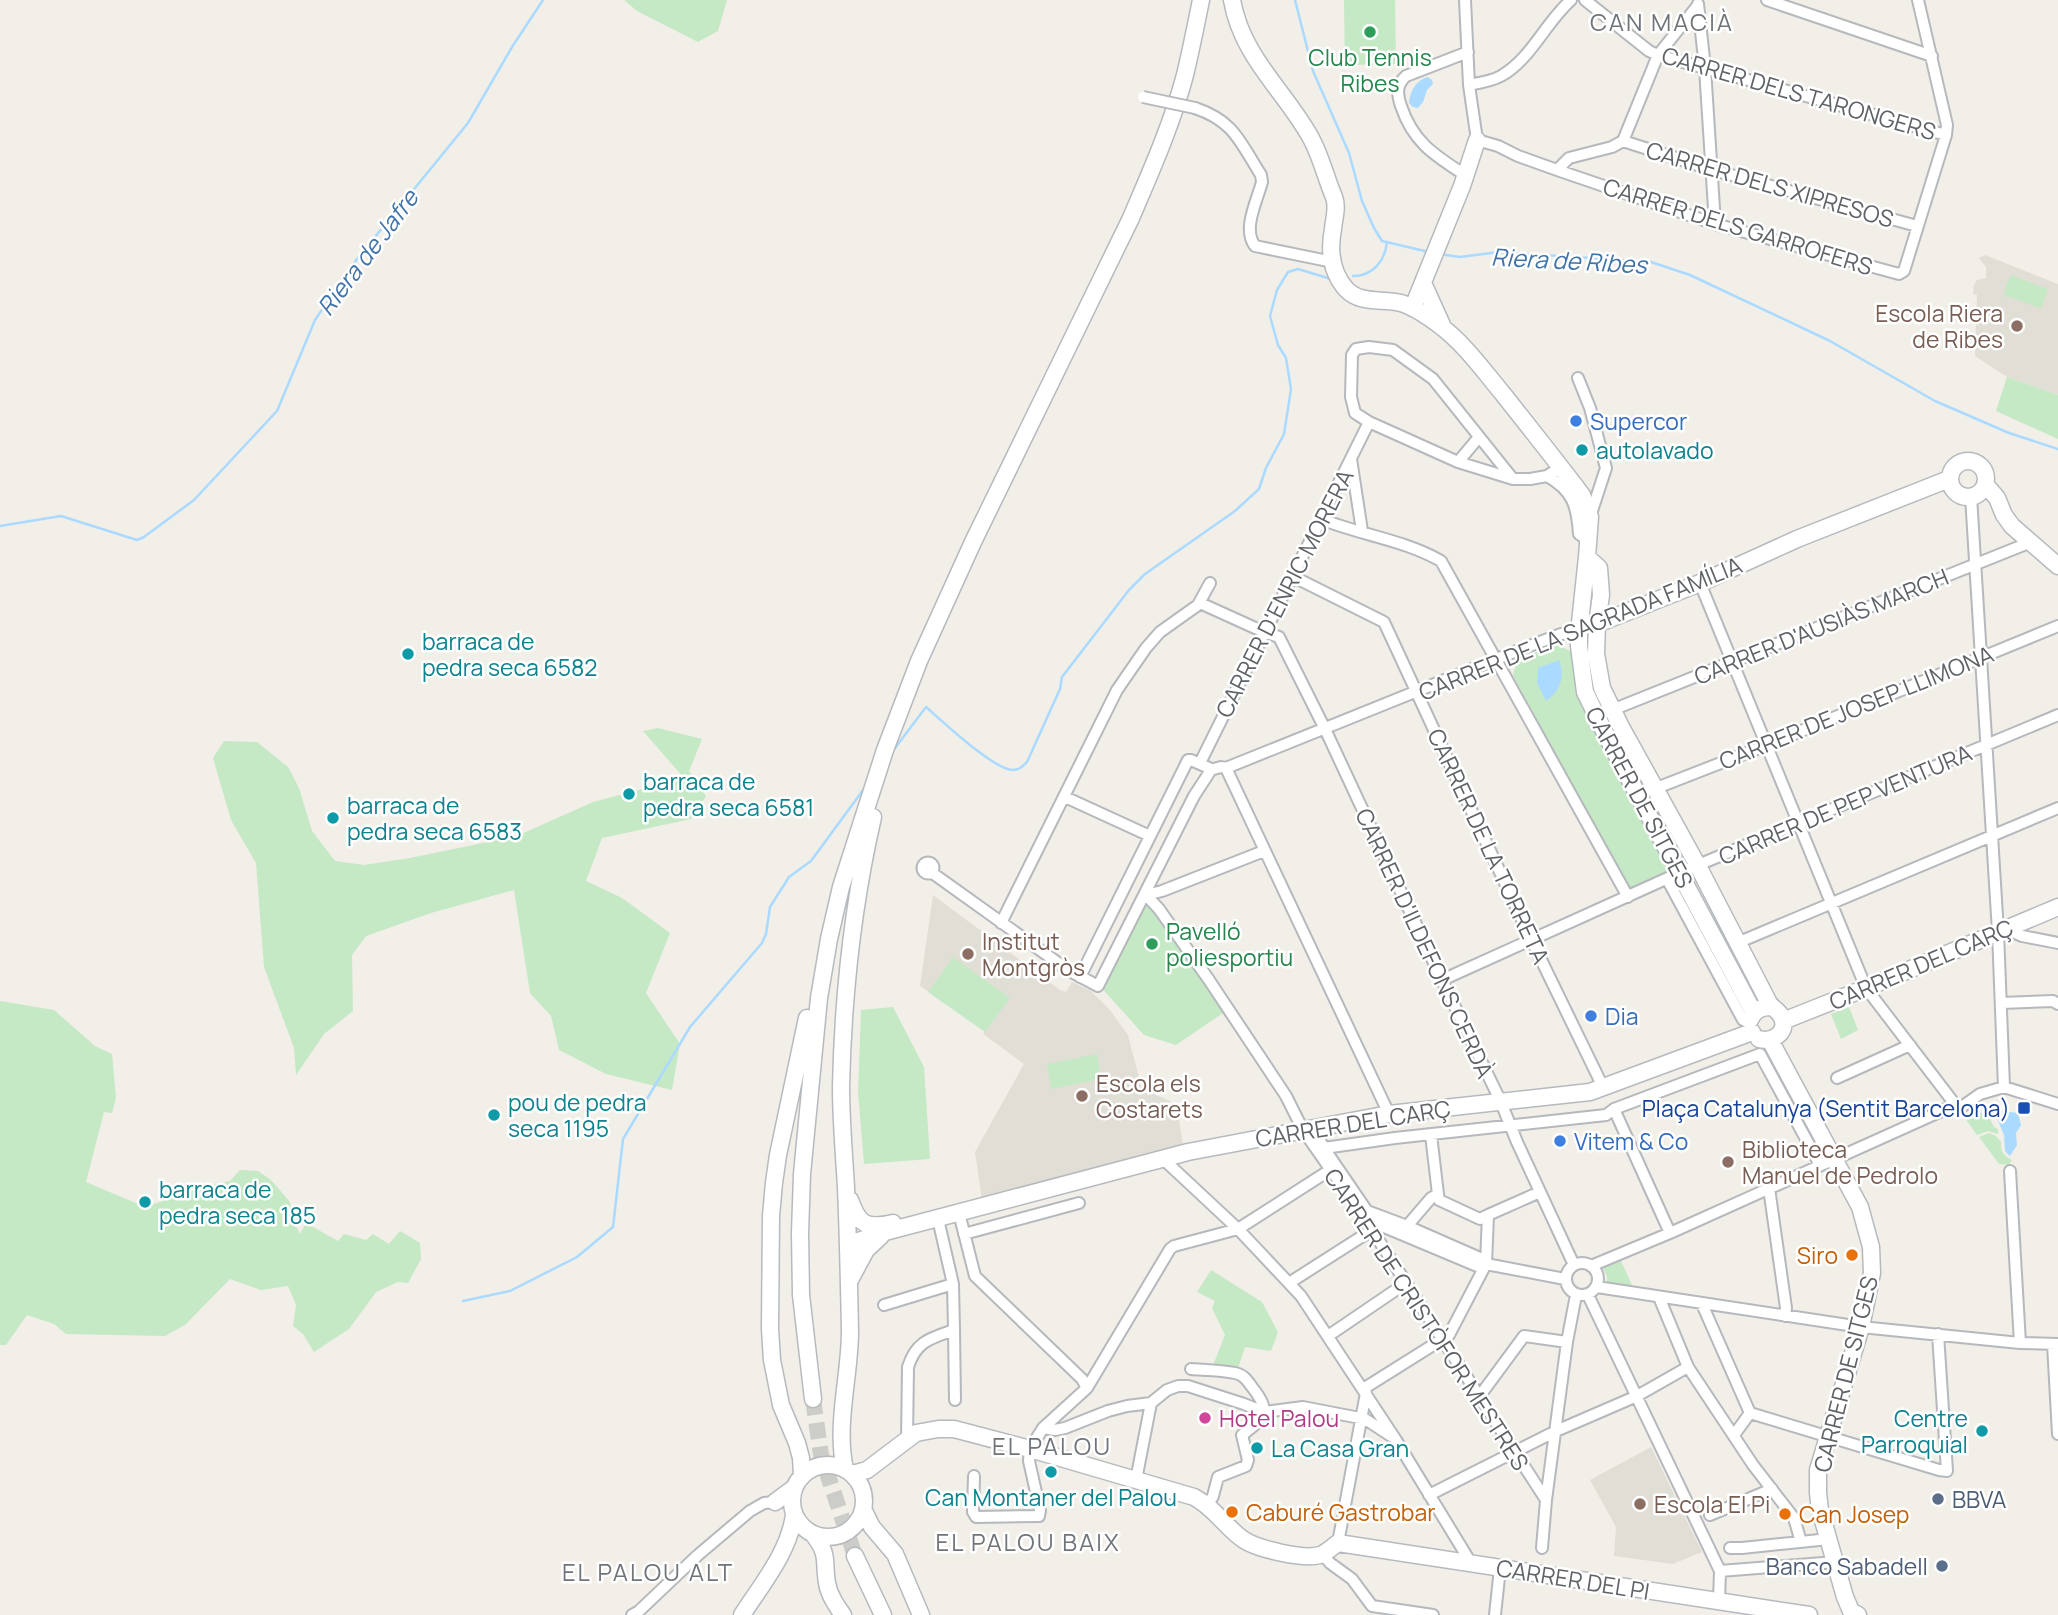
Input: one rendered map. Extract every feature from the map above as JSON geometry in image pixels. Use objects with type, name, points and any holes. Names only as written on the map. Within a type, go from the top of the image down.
[{"type":"street","points":[[813,1399],[801,1295],[802,1174],[819,998],[834,913],[882,758],[919,661],[1144,187],[1172,117],[1201,0]]},
{"type":"street","points":[[1232,0],[1247,44],[1308,133],[1316,149],[1335,202],[1331,244],[1333,262],[1339,278],[1356,296],[1413,307],[1442,327],[1469,352],[1571,497],[1578,515],[1578,534],[1588,540]]},
{"type":"street","points":[[1413,307],[1477,140],[1469,85],[1465,0]]},
{"type":"street","points":[[1469,85],[1499,78],[1519,63],[1560,10],[1571,0]]},
{"type":"street","name":"CARRER DELS TARONGERS","points":[[1585,0],[1649,51],[1658,55],[1946,135]]},
{"type":"street","points":[[1767,0],[1932,56]]},
{"type":"street","points":[[1918,0],[1947,125],[1946,135]]},
{"type":"street","points":[[1557,170],[1569,158],[1612,147],[1623,141],[1658,55],[1698,3]]},
{"type":"street","points":[[1698,3],[1716,224]]},
{"type":"street","points":[[1463,182],[1410,131],[1397,94],[1400,81],[1406,76],[1468,52]]},
{"type":"street","points":[[1143,97],[1195,107],[1212,113],[1230,127],[1261,175],[1262,182],[1249,226],[1250,239],[1255,246],[1333,262]]},
{"type":"street","name":"CARRER DELS GARROFERS","points":[[1477,140],[1716,224],[1899,274],[1904,271],[1946,135]]},
{"type":"street","name":"CARRER DELS XIPRESOS","points":[[1623,141],[1713,170],[1917,226]]},
{"type":"street","points":[[1390,301],[1404,295],[1426,276]]},
{"type":"street","points":[[1426,276],[1442,327]]},
{"type":"street","points":[[1513,479],[1433,379],[1393,350],[1369,347],[1356,349],[1352,355],[1350,397],[1355,413],[1369,422],[1458,462],[1513,479],[1530,479],[1554,471]]},
{"type":"street","points":[[1578,378],[1590,408],[1606,468],[1590,517]]},
{"type":"street","name":"CARRER D'ENRIC MORERA","points":[[1205,766],[1188,760],[1080,977],[1098,986],[1146,894],[1194,796],[1264,632],[1369,422]]},
{"type":"street","points":[[1458,462],[1479,437]]},
{"type":"street","points":[[1351,459],[1362,531]]},
{"type":"street","points":[[1985,484],[1981,491],[1972,496],[1958,494],[1949,479],[1953,467],[1960,462],[1971,461],[1979,465],[1983,470],[1985,484],[1997,498],[2012,526],[2058,566]]},
{"type":"street","points":[[1554,471],[1582,495],[1590,517]]},
{"type":"street","name":"CARRER DE LA SAGRADA FAMÍLIA","points":[[1205,766],[1226,768],[1496,659],[1561,634],[1579,632],[1700,583],[1797,539],[1949,479]]},
{"type":"street","points":[[1972,496],[1992,835],[2002,931],[2004,1087]]},
{"type":"street","name":"CARRER DE SITGES","points":[[1590,517],[1579,632],[1585,692],[1673,876],[1752,1023]]},
{"type":"street","points":[[1321,519],[1422,551],[1441,561],[1628,897]]},
{"type":"street","name":"CARRER D'AUSIÀS MARCH","points":[[1612,710],[2028,541]]},
{"type":"street","points":[[1587,557],[1599,568],[1601,595],[1596,654],[1602,688],[1771,1007],[1779,1012],[1783,1021],[1779,1035],[1770,1040],[1759,1039],[1752,1023],[1760,1008],[1771,1007]]},
{"type":"street","name":"CARRER DE LA TORRETA","points":[[1292,576],[1384,622],[1603,1087]]},
{"type":"street","points":[[1001,923],[1117,690],[1134,663],[1160,632],[1200,603],[1210,583]]},
{"type":"street","points":[[1700,583],[1866,988],[1957,1107]]},
{"type":"street","name":"CARRER D'ILDEFONS CERDÀ","points":[[1200,603],[1279,636],[1500,1100],[1574,1265]]},
{"type":"street","name":"CARRER DE JOSEP LLIMONA","points":[[1654,789],[2058,626]]},
{"type":"street","name":"CARRER DE PEP VENTURA","points":[[1442,980],[1673,876],[2058,715]]},
{"type":"street","points":[[1226,768],[1389,1114]]},
{"type":"street","points":[[876,776],[878,788],[858,899],[844,1015],[841,1112],[850,1335],[843,1457],[849,1472],[860,1485],[872,1527],[895,1554],[921,1615]]},
{"type":"street","points":[[1065,797],[1150,836]]},
{"type":"street","points":[[1737,943],[2058,808]]},
{"type":"street","points":[[1146,894],[1161,891],[1264,851]]},
{"type":"street","points":[[931,872],[1080,977]]},
{"type":"street","name":"CARRER DE CRISTÒFOR MESTRES","points":[[1146,894],[1209,979],[1309,1129],[1330,1171],[1365,1219],[1546,1500]]},
{"type":"street","name":"CARRER DEL CARÇ","points":[[1783,1021],[2058,907]]},
{"type":"street","points":[[2002,931],[2058,943]]},
{"type":"street","points":[[742,1615],[785,1548],[793,1526],[801,1458],[781,1405],[772,1360],[771,1216],[778,1155],[807,1019],[819,998]]},
{"type":"street","points":[[2001,1003],[2053,1001],[2058,1004]]},
{"type":"street","name":"CARRER DEL CARÇ","points":[[848,1250],[855,1242],[885,1232],[1162,1158],[1389,1114],[1590,1091],[1752,1023]]},
{"type":"street","name":"CARRER DE SITGES","points":[[1770,1040],[1826,1162]]},
{"type":"street","points":[[1837,1078],[1910,1045]]},
{"type":"street","name":"CARRER DE SITGES","points":[[1614,1109],[1760,1054],[1826,1162],[1860,1207],[1871,1247],[1872,1273],[1861,1327],[1818,1470],[1820,1510],[1851,1614]]},
{"type":"street","points":[[1591,1266],[1946,1109],[1963,1106],[1980,1094],[2004,1087],[2056,1100]]},
{"type":"street","points":[[1324,1148],[1606,1115],[1614,1109],[1670,1233]]},
{"type":"street","points":[[1309,1129],[1367,1211],[1480,1258],[1486,1264]]},
{"type":"street","points":[[1432,1135],[1439,1200],[1480,1219],[1540,1192]]},
{"type":"street","points":[[1162,1158],[1238,1229],[1301,1296],[1396,1440],[1471,1563]]},
{"type":"street","points":[[975,1476],[973,1512],[976,1517],[1039,1516],[1029,1461],[1030,1448],[1043,1428],[1087,1388],[1170,1249],[1238,1229],[1330,1171]]},
{"type":"street","points":[[2010,1171],[2020,1343]]},
{"type":"street","name":"CARRER DEL CARÇ","points":[[845,1184],[856,1217],[867,1224],[881,1225],[923,1217],[950,1216]]},
{"type":"street","points":[[1769,1188],[1785,1316]]},
{"type":"street","points":[[1408,1226],[1431,1198],[1438,1194]]},
{"type":"street","points":[[964,1234],[1079,1203]]},
{"type":"street","points":[[1364,1391],[1449,1335],[1486,1264],[1488,1215]]},
{"type":"street","points":[[950,1216],[964,1234],[975,1276],[1082,1379],[1087,1388]]},
{"type":"street","points":[[950,1216],[955,1400]]},
{"type":"street","points":[[1365,1219],[1477,1266],[1486,1264],[1565,1279]]},
{"type":"street","points":[[1289,1283],[1372,1230]]},
{"type":"street","points":[[849,1283],[866,1250],[885,1232]]},
{"type":"street","points":[[1542,1548],[1567,1342],[1587,1292],[1598,1276],[1591,1266],[1574,1265],[1566,1273],[1565,1279],[1571,1292],[1587,1292],[1658,1297],[1861,1327],[2055,1344],[2058,1434]]},
{"type":"street","points":[[884,1305],[975,1276]]},
{"type":"street","points":[[1328,1336],[1405,1283]]},
{"type":"street","points":[[1587,1292],[1720,1571],[1718,1601]]},
{"type":"street","points":[[1658,1297],[1688,1367],[1753,1465],[1794,1518],[1801,1542]]},
{"type":"street","points":[[1702,1304],[1750,1413],[1939,1471],[1947,1471],[1938,1334]]},
{"type":"street","points":[[907,1440],[910,1359],[925,1341],[954,1330]]},
{"type":"street","points":[[1479,1397],[1524,1336],[1567,1342]]},
{"type":"street","points":[[1429,1495],[1556,1431],[1637,1396],[1688,1367]]},
{"type":"street","points":[[1191,1368],[1245,1377],[1264,1402],[1265,1412],[1250,1430],[1242,1435],[1248,1460],[1246,1466],[1218,1477],[1208,1505]]},
{"type":"street","points":[[1043,1428],[1065,1428],[1108,1411],[1151,1403],[1167,1390],[1188,1386],[1265,1412],[1304,1407],[1364,1419],[1396,1440]]},
{"type":"street","points":[[843,1615],[829,1592],[826,1581],[826,1555],[821,1544],[799,1524],[795,1496],[812,1468],[835,1465],[849,1472],[867,1470],[916,1433],[954,1429],[1030,1448],[1194,1497],[1208,1505],[1244,1540],[1269,1550],[1323,1555],[1338,1543],[1364,1391]]},
{"type":"street","points":[[1136,1480],[1151,1403]]},
{"type":"street","points":[[1734,1435],[1750,1413]]},
{"type":"street","points":[[824,1465],[843,1432]]},
{"type":"street","points":[[810,1532],[823,1537],[834,1537],[853,1528],[859,1519],[880,1461]]},
{"type":"street","points":[[1710,1515],[1772,1489]]},
{"type":"street","points":[[632,1615],[750,1511],[764,1503],[795,1496]]},
{"type":"street","points":[[785,1548],[810,1532]]},
{"type":"street","points":[[1730,1548],[1829,1539]]},
{"type":"street","name":"CARRER DEL PI","points":[[1338,1543],[1809,1615]]},
{"type":"street","points":[[1323,1555],[1352,1580],[1372,1606],[1433,1615]]},
{"type":"street","points":[[855,1556],[883,1615]]},
{"type":"street","points":[[1720,1571],[1836,1562]]},
{"type":"street","points":[[1495,1615],[1500,1568]]},
{"type":"shaded area","name":"Escola Riera de Ribes","points":[[1985,255],[2058,284],[2058,395],[2007,377],[1975,356],[1977,295],[1973,294],[1977,280],[1986,278],[1986,267],[1979,258]]},
{"type":"shaded area","name":"Escola els Costarets","points":[[933,895],[1060,990],[1066,992],[1072,982],[1091,991],[1110,1010],[1128,1035],[1142,1089],[1170,1101],[1169,1118],[1179,1119],[1184,1153],[983,1207],[975,1152],[1024,1064],[983,1034],[985,1031],[920,986]]},
{"type":"shaded area","name":"Escola El Pi","points":[[1651,1447],[1702,1552],[1673,1564],[1614,1556],[1616,1527],[1590,1480]]},
{"type":"green space","points":[[624,0],[727,0],[718,31],[698,42],[637,11]]},
{"type":"green space","name":"Club Tennis Ribes","points":[[1344,0],[1395,0],[1396,64],[1345,65]]},
{"type":"green space","points":[[2011,275],[2048,289],[2041,308],[2003,295]]},
{"type":"green space","points":[[2007,377],[2058,395],[2058,439],[1996,411]]},
{"type":"green space","points":[[1556,644],[1574,653],[1607,755],[1616,773],[1634,796],[1674,873],[1630,893],[1513,675],[1517,660]]},
{"type":"green space","points":[[658,728],[702,739],[689,771],[706,796],[691,819],[602,838],[586,881],[622,898],[670,933],[646,993],[680,1044],[672,1090],[606,1074],[559,1050],[551,1016],[530,993],[514,890],[431,913],[366,936],[352,955],[353,1011],[324,1034],[296,1075],[294,1048],[264,967],[256,863],[231,820],[213,758],[224,741],[257,742],[288,767],[299,788],[312,831],[335,861],[364,865],[517,836],[593,802],[684,778],[643,731]]},
{"type":"green space","name":"Pavelló poliesportiu","points":[[1146,895],[1229,1009],[1176,1045],[1144,1035],[1099,985]]},
{"type":"green space","points":[[953,957],[1010,998],[985,1032],[928,992]]},
{"type":"green space","points":[[0,1001],[54,1010],[95,1046],[112,1054],[116,1098],[112,1113],[104,1112],[86,1182],[138,1204],[151,1205],[206,1186],[230,1181],[240,1170],[258,1171],[271,1180],[290,1202],[294,1222],[300,1234],[306,1223],[338,1241],[344,1234],[366,1240],[373,1234],[389,1244],[400,1231],[420,1243],[421,1259],[408,1283],[398,1282],[376,1292],[349,1329],[314,1352],[303,1334],[293,1326],[296,1305],[288,1286],[261,1290],[230,1279],[185,1325],[165,1336],[66,1334],[54,1324],[27,1315],[6,1345],[0,1345]]},
{"type":"green space","points":[[893,1007],[924,1067],[930,1159],[864,1164],[858,1093],[861,1010]]},
{"type":"green space","points":[[1849,1007],[1858,1030],[1841,1039],[1831,1014]]},
{"type":"green space","points":[[1097,1054],[1101,1079],[1051,1089],[1047,1064]]},
{"type":"green space","points":[[1979,1112],[1988,1115],[1998,1129],[1998,1134],[1988,1131],[1977,1135],[1965,1118]]},
{"type":"green space","points":[[1989,1133],[2001,1142],[2003,1153],[2012,1160],[2009,1165],[1999,1164],[1979,1137]]},
{"type":"green space","points":[[1621,1261],[1632,1285],[1607,1283],[1603,1268]]},
{"type":"green space","points":[[1211,1270],[1262,1302],[1278,1332],[1271,1351],[1245,1347],[1236,1374],[1212,1368],[1225,1335],[1212,1308],[1215,1301],[1197,1292]]},
{"type":"water","points":[[1428,77],[1433,84],[1418,108],[1413,107],[1409,103],[1412,90],[1417,83]]},
{"type":"water","points":[[1559,660],[1562,672],[1560,683],[1555,693],[1546,701],[1537,683],[1538,668]]},
{"type":"water","points":[[1995,1113],[2018,1113],[2021,1125],[2016,1133],[2017,1145],[2010,1156],[2005,1151],[2004,1135]]},
{"type":"waterway","name":"Riera de Jafre","points":[[0,526],[61,516],[137,540],[194,500],[277,411],[315,320],[357,259],[468,123],[543,0]]},
{"type":"waterway","name":"Riera de Ribes","points":[[1295,0],[1313,71],[1349,153],[1362,201],[1374,228],[1382,241],[1429,252]]},
{"type":"waterway","points":[[1353,276],[1366,273],[1377,266],[1384,255],[1387,242]]},
{"type":"waterway","name":"Riera de Ribes","points":[[1439,254],[1460,257],[1499,252],[1651,262],[1690,275],[1830,341],[1935,401],[2009,433],[2058,449]]},
{"type":"waterway","points":[[892,752],[926,707],[968,744],[1004,768],[1019,769],[1027,762],[1060,689],[1062,677],[1129,590],[1145,574],[1235,511],[1259,489],[1266,468],[1284,434],[1291,389],[1286,358],[1278,345],[1270,316],[1277,290],[1288,272],[1298,269],[1331,279]]},
{"type":"waterway","points":[[463,1301],[510,1291],[577,1257],[613,1227],[623,1139],[690,1027],[762,943],[770,907],[789,877],[811,861],[866,786]]},
{"type":"tunnel","points":[[813,1399],[821,1455],[855,1556]]},
{"type":"place","name":"Club Tennis Ribes","points":[[1370,32]]},
{"type":"place","name":"Escola Riera de Ribes","points":[[2017,326]]},
{"type":"place","name":"Supercor","points":[[1576,421]]},
{"type":"place","name":"autolavado","points":[[1582,450]]},
{"type":"place","name":"barraca de pedra seca 6582","points":[[408,654]]},
{"type":"place","name":"barraca de pedra seca 6581","points":[[629,794]]},
{"type":"place","name":"barraca de pedra seca 6583","points":[[333,818]]},
{"type":"place","name":"Pavelló poliesportiu","points":[[1152,944]]},
{"type":"place","name":"Institut Montgròs","points":[[968,954]]},
{"type":"place","name":"Dia","points":[[1591,1016]]},
{"type":"place","name":"Escola els Costarets","points":[[1082,1096]]},
{"type":"place","name":"Plaça Catalunya (Sentit Barcelona)","points":[[2024,1108]]},
{"type":"place","name":"pou de pedra seca 1195","points":[[494,1115]]},
{"type":"place","name":"Vitem & Co","points":[[1560,1141]]},
{"type":"place","name":"Biblioteca Manuel de Pedrolo","points":[[1728,1162]]},
{"type":"place","name":"barraca de pedra seca 185","points":[[145,1202]]},
{"type":"place","name":"Siro","points":[[1852,1255]]},
{"type":"place","name":"Hotel Palou","points":[[1205,1418]]},
{"type":"place","name":"Centre Parroquial","points":[[1982,1431]]},
{"type":"place","name":"La Casa Gran","points":[[1257,1448]]},
{"type":"place","name":"Can Montaner del Palou","points":[[1051,1472]]},
{"type":"place","name":"BBVA","points":[[1938,1499]]},
{"type":"place","name":"Escola El Pi","points":[[1640,1504]]},
{"type":"place","name":"Caburé Gastrobar","points":[[1232,1512]]},
{"type":"place","name":"Can Josep","points":[[1785,1514]]},
{"type":"place","name":"Banco Sabadell","points":[[1942,1566]]},
{"type":"district","name":"CAN MACIÀ","points":[[1662,21]]},
{"type":"district","name":"EL PALOU","points":[[1052,1445]]},
{"type":"district","name":"EL PALOU BAIX","points":[[1028,1541]]},
{"type":"district","name":"EL PALOU ALT","points":[[648,1571]]}]
